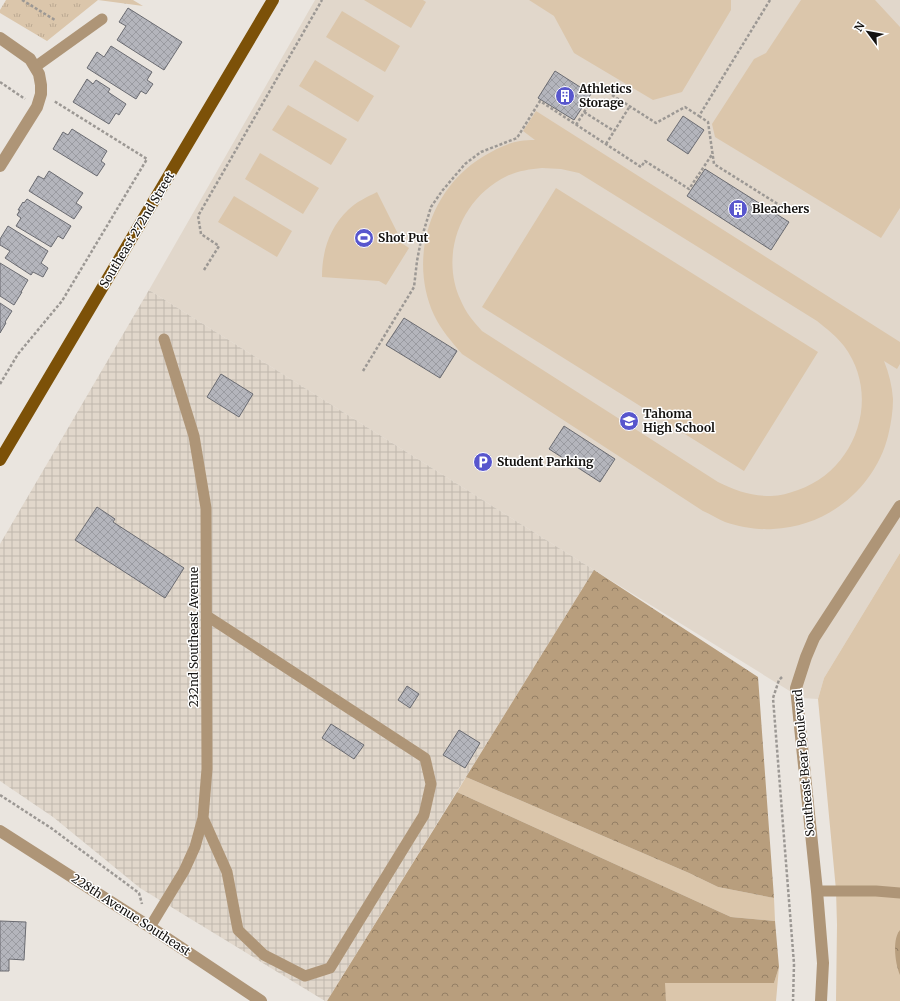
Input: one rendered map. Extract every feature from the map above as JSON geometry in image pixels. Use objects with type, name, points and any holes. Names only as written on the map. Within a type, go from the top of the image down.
[{"type":"main road","name":"Southeast 272nd Street","points":[[0,460],[273,0]]},
{"type":"street","points":[[0,38],[30,59],[38,74],[41,85],[41,94],[37,107],[0,166]]},
{"type":"street","name":"Southeast Bear Boulevard","points":[[821,1001],[823,963],[796,688],[814,638],[900,506]]},
{"type":"street","name":"228th Avenue Southeast","points":[[0,831],[150,927],[261,1001]]},
{"type":"lane","points":[[35,67],[102,19]]},
{"type":"lane","name":"232nd Southeast Avenue","points":[[150,927],[184,871],[195,848],[203,818],[207,769],[206,508],[194,436],[164,339]]},
{"type":"lane","points":[[203,818],[227,872],[238,930],[264,955],[305,976],[330,968],[424,815],[430,784],[425,758],[207,616]]},
{"type":"lane","points":[[817,891],[876,891],[900,893]]},
{"type":"path","points":[[22,0],[55,20]]},
{"type":"path","points":[[204,270],[219,246],[201,234],[198,216],[322,0]]},
{"type":"path","points":[[699,116],[770,0]]},
{"type":"path","points":[[0,82],[37,107]]},
{"type":"path","points":[[0,384],[18,354],[62,301],[147,159],[41,94]]},
{"type":"path","points":[[612,95],[656,123],[685,107],[699,116],[708,122],[714,164],[792,213]]},
{"type":"path","points":[[363,371],[414,287],[416,261],[431,207],[442,191],[465,164],[481,152],[516,138],[540,101],[641,166],[644,161],[689,189],[713,153]]},
{"type":"path","points":[[576,125],[591,101]]},
{"type":"path","points":[[606,144],[630,106]]},
{"type":"path","points":[[584,112],[614,131]]},
{"type":"path","points":[[783,676],[779,680],[773,698],[794,964],[794,1001]]},
{"type":"path","points":[[0,795],[51,828],[139,893],[150,927]]},
{"type":"shaded area","name":"Tahoma High School","points":[[315,0],[900,0],[900,553],[824,678],[818,699],[801,698],[594,570],[149,290]]},
{"type":"shaded area","points":[[149,290],[594,570],[327,1001],[140,888],[53,817],[0,781],[0,544]]},
{"type":"green space","points":[[6,0],[98,0],[47,41],[0,13],[0,10]]},
{"type":"green space","points":[[98,0],[133,0],[143,6]]},
{"type":"green space","points":[[364,0],[423,0],[426,2],[411,28]]},
{"type":"green space","points":[[529,0],[731,0],[731,10],[682,92],[653,100],[574,53],[554,16]]},
{"type":"green space","points":[[801,0],[875,0],[900,27],[900,208],[881,238],[715,137],[712,124],[754,59],[766,53]]},
{"type":"green space","points":[[342,11],[400,46],[385,72],[326,37]]},
{"type":"green space","points":[[315,60],[374,96],[358,122],[299,86]]},
{"type":"green space","points":[[288,105],[347,139],[331,165],[272,130]]},
{"type":"green space","points":[[536,111],[900,342],[900,364],[897,369],[884,361],[892,389],[893,408],[888,436],[882,455],[860,488],[846,501],[830,512],[812,521],[793,527],[761,529],[743,527],[725,522],[703,511],[462,354],[440,326],[434,315],[426,293],[423,271],[424,248],[429,226],[438,205],[450,186],[465,170],[484,156],[510,143],[524,140],[535,140],[523,131]],"holes":[[[533,169],[561,169],[579,173],[817,321],[841,342],[855,366],[861,387],[861,409],[857,430],[848,449],[835,466],[818,480],[798,490],[781,495],[757,495],[731,488],[718,482],[482,331],[473,321],[461,301],[455,283],[452,265],[458,230],[466,213],[477,198],[491,186],[507,176]]]},
{"type":"green space","points":[[260,153],[319,188],[303,214],[245,179]]},
{"type":"green space","points":[[556,188],[818,352],[744,471],[482,307]]},
{"type":"green space","name":"Shot Put","points":[[377,192],[403,244],[409,248],[386,285],[379,281],[322,277],[325,250],[331,233],[341,217],[351,207]]},
{"type":"green space","points":[[234,196],[292,231],[277,257],[218,222]]},
{"type":"green space","points":[[900,553],[900,1001],[836,1001],[836,890],[818,699],[824,678]]},
{"type":"green space","points":[[594,570],[758,677],[774,898],[718,887],[689,873],[466,777]]},
{"type":"green space","points":[[466,777],[689,873],[718,887],[774,898],[775,921],[731,917],[457,792]]},
{"type":"green space","points":[[457,792],[731,917],[775,921],[779,967],[774,983],[665,983],[666,1001],[327,1001]]},
{"type":"green space","points":[[900,930],[900,975],[897,965],[895,945],[897,934]]},
{"type":"green space","points":[[779,967],[776,1001],[666,1001],[664,983],[774,983]]},
{"type":"building","points":[[128,8],[182,42],[164,70],[117,40],[126,26],[119,22]]},
{"type":"building","points":[[111,46],[152,72],[147,80],[153,84],[146,94],[141,91],[136,99],[87,68],[97,52],[104,57]]},
{"type":"building","name":"Athletics Storage","points":[[555,71],[591,94],[574,120],[538,98]]},
{"type":"building","points":[[87,79],[93,84],[96,80],[110,89],[108,92],[126,104],[119,115],[116,113],[109,124],[73,102]]},
{"type":"building","points":[[683,116],[704,130],[688,154],[667,140]]},
{"type":"building","points":[[72,129],[107,151],[101,161],[105,164],[97,176],[53,149],[63,132],[68,135]]},
{"type":"building","name":"Bleachers","points":[[705,169],[789,222],[771,250],[687,196]]},
{"type":"building","points":[[49,171],[83,193],[76,203],[82,207],[74,219],[29,191],[38,176],[44,179]]},
{"type":"building","points":[[27,199],[71,226],[63,239],[58,236],[51,247],[16,226],[21,218],[17,215],[20,210],[18,210]]},
{"type":"building","points":[[8,226],[48,251],[41,263],[48,268],[43,277],[33,272],[31,275],[5,258],[10,251],[0,245],[0,239]]},
{"type":"building","points":[[0,263],[28,280],[14,305],[0,296]]},
{"type":"building","points":[[0,303],[12,311],[0,333]]},
{"type":"building","points":[[404,318],[457,351],[440,378],[386,345]]},
{"type":"building","points":[[221,374],[253,394],[239,417],[207,397]]},
{"type":"building","points":[[564,426],[615,459],[600,482],[549,449]]},
{"type":"building","points":[[97,507],[115,519],[113,522],[184,568],[165,598],[75,540]]},
{"type":"building","points":[[407,686],[419,694],[410,708],[398,700]]},
{"type":"building","points":[[331,724],[364,745],[354,759],[322,738]]},
{"type":"building","points":[[459,730],[480,743],[465,768],[443,755]]},
{"type":"building","points":[[0,921],[26,922],[24,960],[9,959],[9,971],[0,971]]},
{"type":"place","name":"Athletics Storage","points":[[565,96]]},
{"type":"place","name":"Bleachers","points":[[738,209]]},
{"type":"place","name":"Shot Put","points":[[364,238]]},
{"type":"place","name":"Tahoma High School","points":[[629,421]]},
{"type":"place","name":"Student Parking","points":[[483,462]]}]
